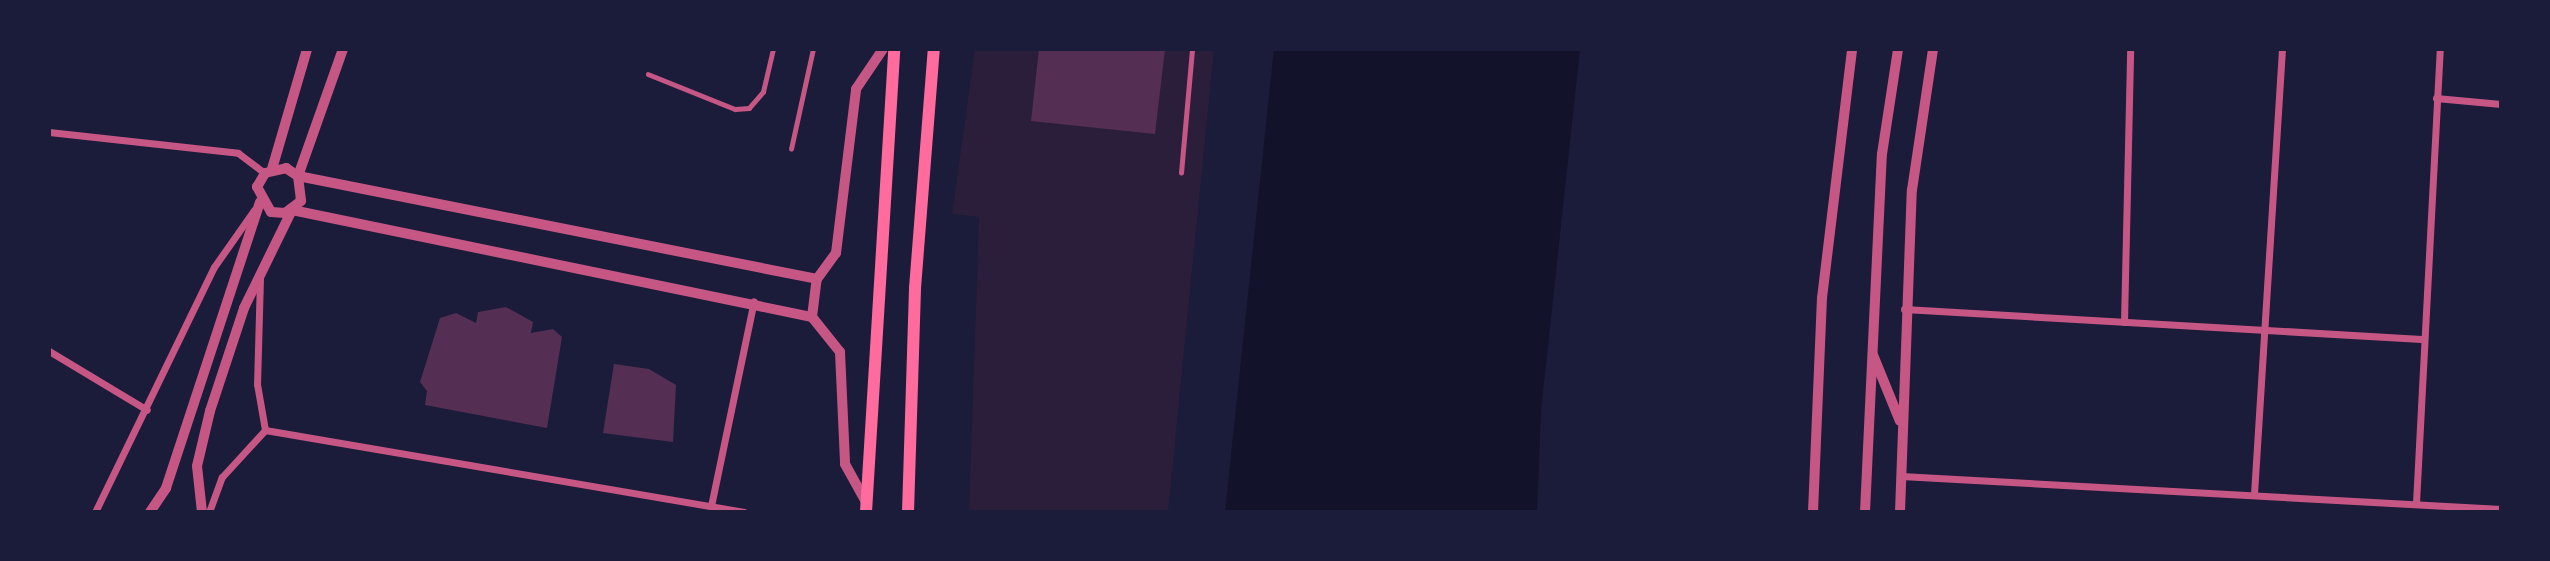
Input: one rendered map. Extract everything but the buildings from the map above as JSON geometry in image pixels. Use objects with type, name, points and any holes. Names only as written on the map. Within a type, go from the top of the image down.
[{"type":"main road","points":[[866,507],[894,49]]},
{"type":"main road","points":[[908,512],[915,288],[934,49]]},
{"type":"street","points":[[150,512],[166,488],[260,202],[257,187],[268,171],[307,49]]},
{"type":"street","points":[[202,512],[200,449],[259,274],[303,194],[298,176],[343,49]]},
{"type":"street","points":[[812,317],[817,279],[836,253],[856,89],[883,49]]},
{"type":"street","points":[[1813,512],[1822,298],[1852,49]]},
{"type":"street","points":[[1865,512],[1882,154],[1898,49]]},
{"type":"street","points":[[1900,512],[1904,309],[1912,190],[1933,49]]},
{"type":"street","points":[[2124,322],[2130,49]]},
{"type":"street","points":[[2254,494],[2282,49]]},
{"type":"street","points":[[2416,503],[2421,339],[2440,49]]},
{"type":"street","points":[[2436,98],[2501,104]]},
{"type":"street","points":[[49,132],[238,153],[268,171],[817,279]]},
{"type":"street","points":[[260,202],[271,212],[292,210],[755,300],[812,317],[840,352],[845,464],[866,507]]},
{"type":"street","points":[[95,512],[147,411],[214,267],[260,202]]},
{"type":"street","points":[[259,274],[264,297],[257,384],[265,429]]},
{"type":"street","points":[[711,506],[755,300]]},
{"type":"street","points":[[1904,309],[2421,339]]},
{"type":"street","points":[[1871,350],[1902,427]]},
{"type":"street","points":[[49,351],[147,411]]},
{"type":"street","points":[[265,429],[744,512]]},
{"type":"street","points":[[209,512],[222,477],[265,429]]},
{"type":"street","points":[[1902,476],[2501,509]]},
{"type":"lane","points":[[648,74],[735,109],[749,108],[763,92],[773,49]]},
{"type":"lane","points":[[791,149],[813,49]]},
{"type":"lane","points":[[1181,173],[1192,49]]},
{"type":"shaded area","points":[[975,49],[1214,49],[1168,512],[969,512],[979,217],[952,214]]},
{"type":"shaded area","points":[[1274,49],[1580,49],[1541,411],[1537,512],[1225,512]]}]
